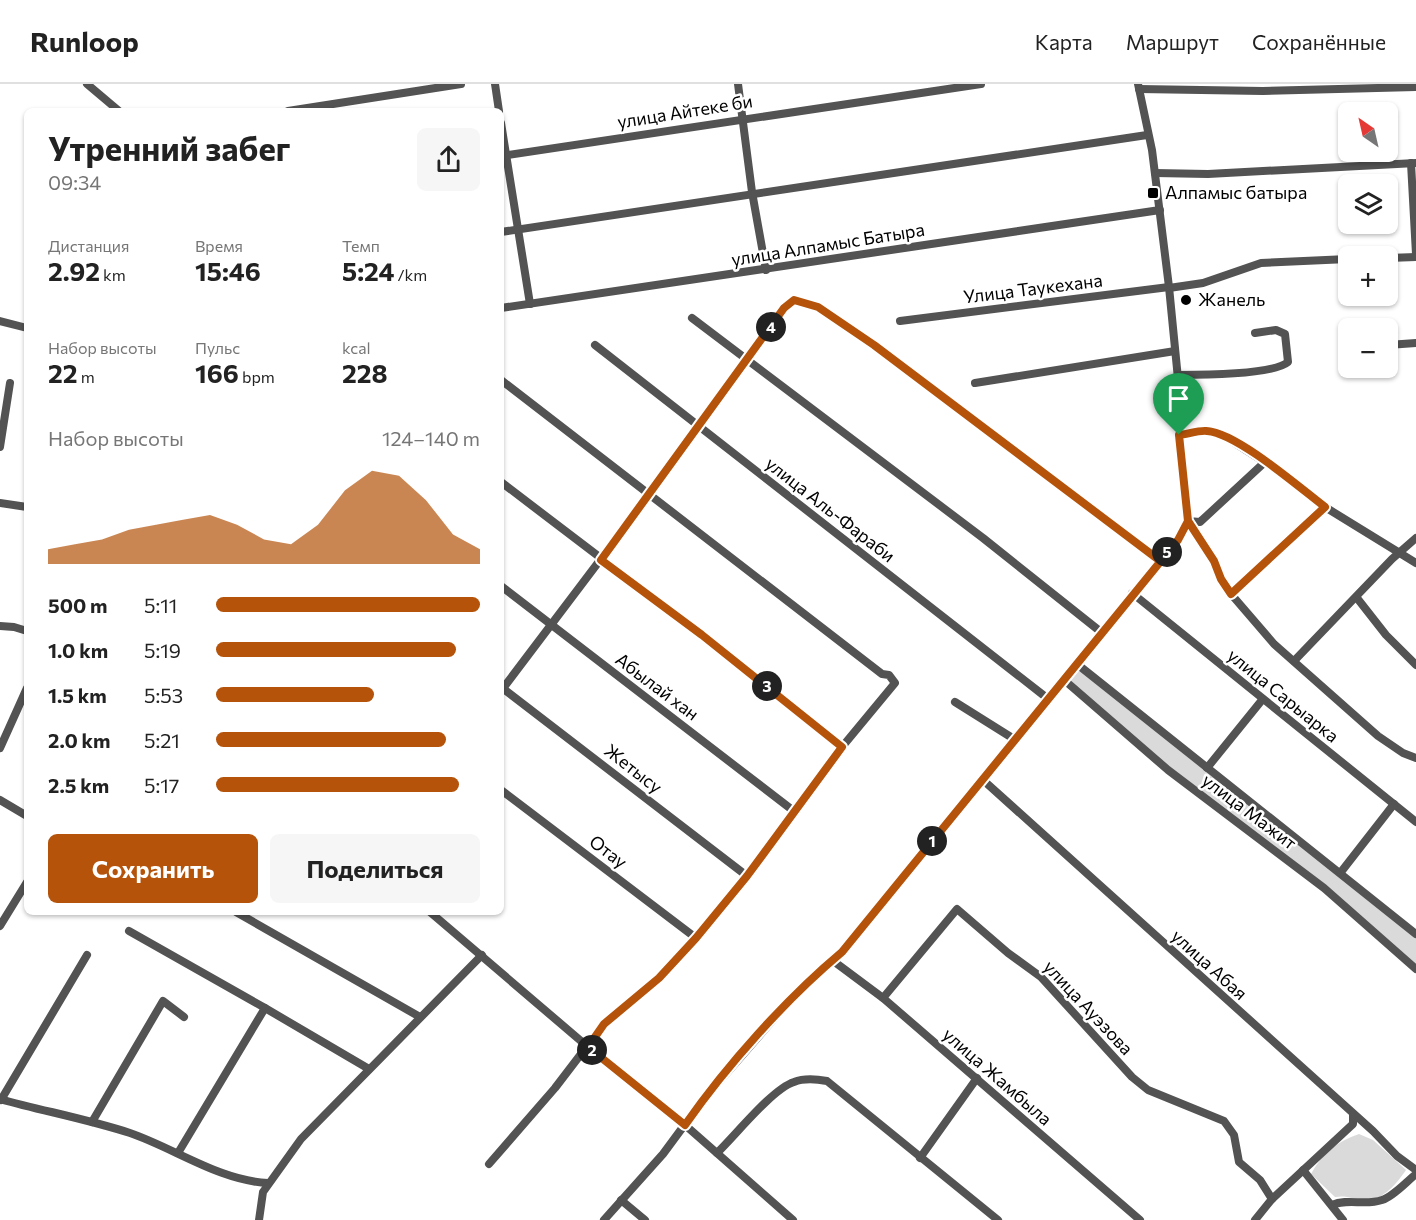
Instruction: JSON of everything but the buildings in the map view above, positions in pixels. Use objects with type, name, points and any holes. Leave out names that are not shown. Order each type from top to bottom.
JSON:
[{"type":"street","points":[[87,84],[115,108]]},
{"type":"street","points":[[307,108],[461,84]]},
{"type":"street","points":[[495,84],[499,108]]},
{"type":"street","points":[[738,84],[752,192],[766,270]]},
{"type":"street","name":"улица Айтеке би","points":[[504,155],[981,84]]},
{"type":"street","points":[[1416,87],[1263,91],[1138,86],[1155,173],[1169,287],[1178,375],[1179,435],[1188,521],[1214,561],[1221,579],[1246,615],[1378,736],[1403,753],[1416,758]]},
{"type":"street","points":[[504,232],[752,192],[1147,135]]},
{"type":"street","points":[[504,160],[530,303]]},
{"type":"street","points":[[1155,173],[1208,174],[1413,163],[1416,255],[1398,257]]},
{"type":"street","name":"улица Алпамыс Батыра","points":[[504,307],[1160,210]]},
{"type":"street","name":"Улица Таукехана","points":[[900,321],[1203,283],[1261,263],[1338,259]]},
{"type":"street","points":[[504,686],[650,494],[784,308],[794,300],[818,307],[914,375],[1159,560]]},
{"type":"street","points":[[692,318],[1101,632]]},
{"type":"street","points":[[0,321],[24,327]]},
{"type":"street","points":[[1178,375],[1283,367],[1288,362],[1285,334],[1276,330],[1255,333]]},
{"type":"street","points":[[1398,344],[1416,343]]},
{"type":"street","name":"улица Аль-Фараби","points":[[595,345],[1047,698]]},
{"type":"street","points":[[975,383],[1175,351]]},
{"type":"street","points":[[489,1164],[588,1047],[604,1024],[659,978],[696,938],[747,876],[842,747],[890,693],[895,683],[889,675],[882,674],[504,382]]},
{"type":"street","points":[[0,447],[10,383]]},
{"type":"street","points":[[1179,435],[1207,431],[1222,435],[1265,462],[1325,507],[1416,563]]},
{"type":"street","points":[[1188,521],[1200,522],[1265,462]]},
{"type":"street","points":[[504,484],[711,642],[842,747]]},
{"type":"street","points":[[0,503],[24,507]]},
{"type":"street","points":[[1231,594],[1325,507]]},
{"type":"street","points":[[604,1220],[663,1154],[779,1013],[842,952],[1077,664],[1132,593],[1178,540],[1188,521]]},
{"type":"street","points":[[1294,661],[1398,553],[1416,538]]},
{"type":"street","name":"Абылай хан","points":[[504,588],[795,812]]},
{"type":"street","name":"улица Сарыарка","points":[[1132,593],[1416,822]]},
{"type":"street","points":[[1357,598],[1386,635],[1416,665]]},
{"type":"street","points":[[0,626],[24,630]]},
{"type":"street","points":[[1077,664],[1416,934]]},
{"type":"street","name":"улица Мажит","points":[[1063,679],[1168,770],[1324,888],[1416,969]]},
{"type":"street","name":"Жетысу","points":[[504,691],[747,876]]},
{"type":"street","points":[[0,748],[24,695]]},
{"type":"street","points":[[1208,768],[1262,700]]},
{"type":"street","points":[[956,702],[1014,739]]},
{"type":"street","name":"улица Абая","points":[[983,780],[1416,1172]]},
{"type":"street","name":"Отау","points":[[504,792],[696,938]]},
{"type":"street","points":[[0,801],[24,814]]},
{"type":"street","points":[[1341,873],[1394,804]]},
{"type":"street","points":[[0,926],[24,887]]},
{"type":"street","name":"улица Ауэзова","points":[[883,998],[957,909],[1008,953],[1041,977],[1132,1077],[1148,1090],[1224,1121],[1234,1135],[1239,1162],[1260,1180],[1272,1200]]},
{"type":"street","points":[[241,915],[420,1017]]},
{"type":"street","points":[[434,915],[588,1047],[685,1125],[793,1220]]},
{"type":"street","points":[[129,931],[369,1069]]},
{"type":"street","points":[[87,955],[1,1100],[131,1134],[254,1182],[268,1183]]},
{"type":"street","points":[[259,1220],[263,1192],[268,1183],[317,1120],[482,955]]},
{"type":"street","name":"улица Жамбыла","points":[[832,960],[883,998],[1140,1220]]},
{"type":"street","points":[[92,1122],[163,1001],[184,1017]]},
{"type":"street","points":[[178,1153],[265,1008]]},
{"type":"street","points":[[920,1158],[976,1078]]},
{"type":"street","points":[[717,1153],[777,1091],[794,1082],[814,1079],[827,1081],[998,1220]]},
{"type":"street","points":[[1254,1220],[1272,1200],[1353,1124],[1353,1115]]},
{"type":"street","points":[[1303,1170],[1343,1220]]},
{"type":"street","points":[[1332,1205],[1344,1200],[1360,1203],[1383,1200],[1416,1172]]},
{"type":"street","points":[[621,1200],[645,1220]]},
{"type":"shaded area","points":[[1075,662],[1416,935],[1416,972],[1324,889],[1099,711],[1065,674]]},
{"type":"shaded area","points":[[1359,1134],[1373,1140],[1406,1170],[1394,1186],[1377,1198],[1364,1200],[1335,1197],[1311,1174],[1331,1149]]},
{"type":"place","name":"Алпамыс батыра","points":[[1153,193]]},
{"type":"place","name":"Жанель","points":[[1186,300]]},
{"type":"route","points":[[1179,435],[1188,521],[1178,540],[1159,560],[842,952],[823,967],[779,1013],[700,1104],[685,1125],[588,1047],[604,1024],[659,978],[696,938],[747,876],[842,747],[702,635],[601,560],[784,308],[794,300],[818,307],[874,345],[1159,560],[1178,540],[1188,521],[1204,544],[1231,594],[1325,507],[1269,465],[1222,435],[1207,431],[1179,435]]}]
